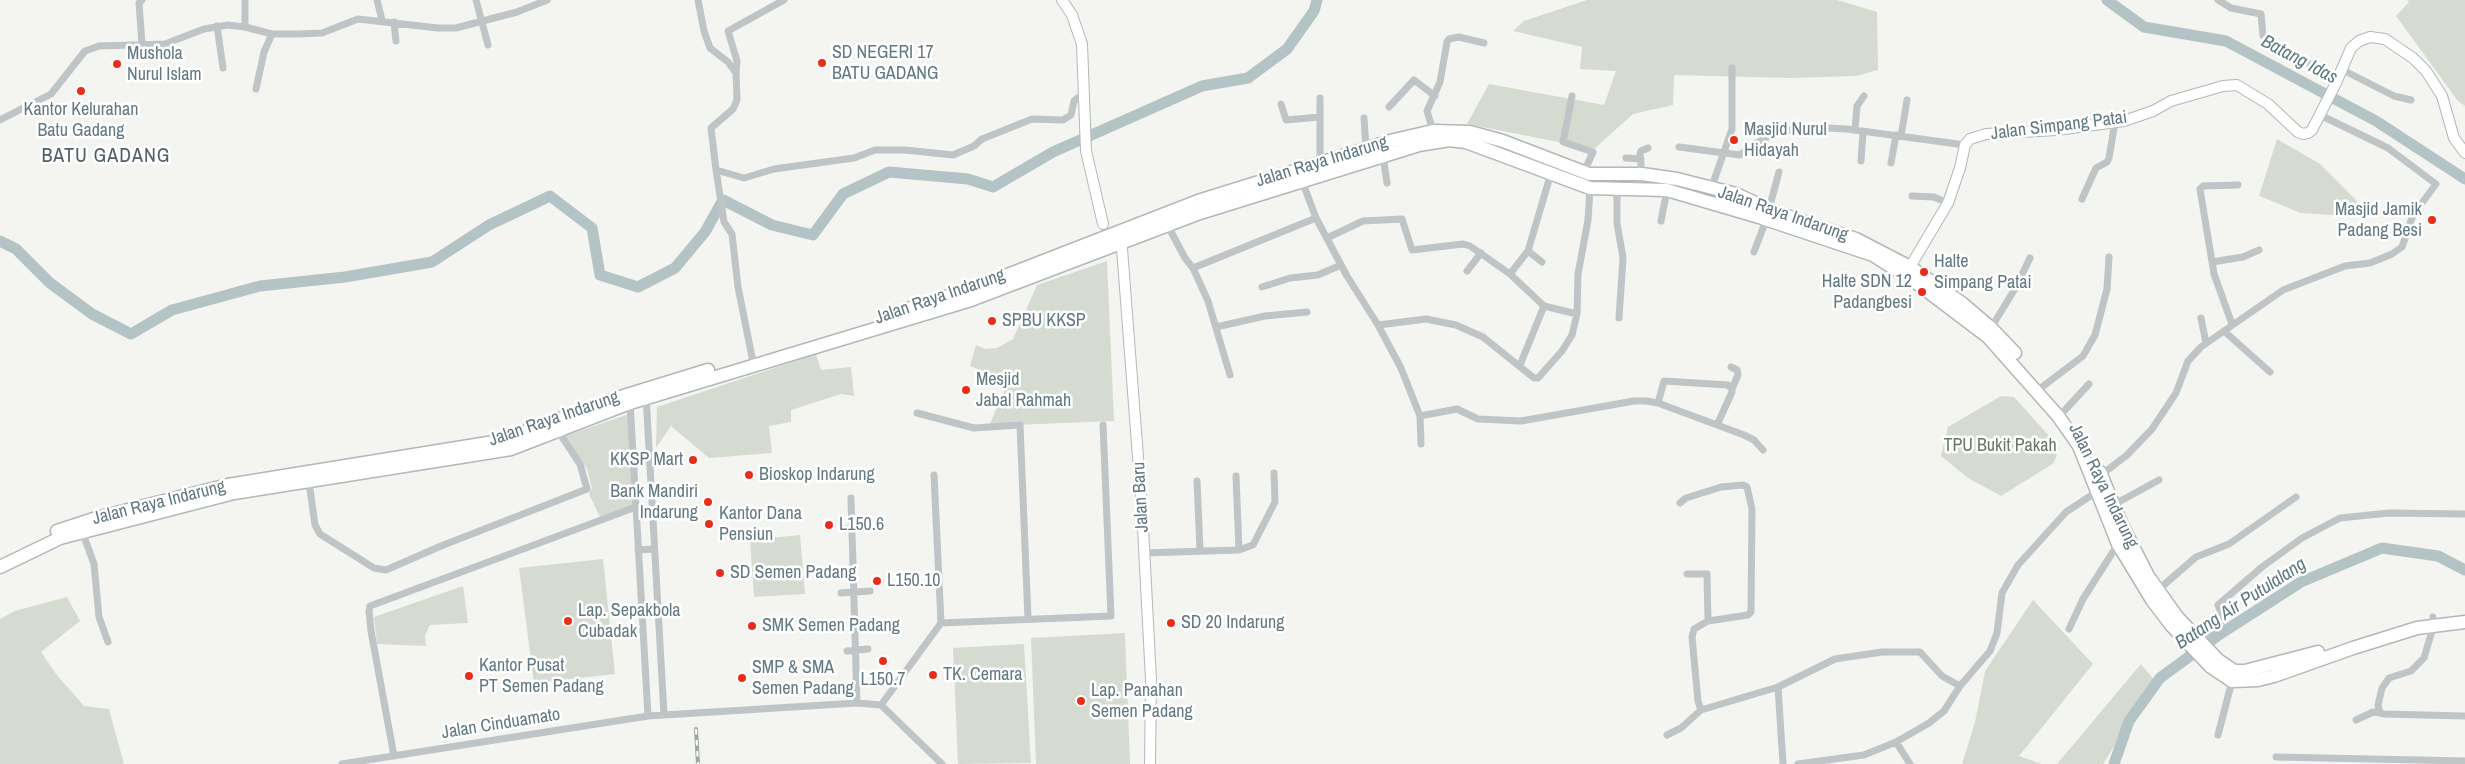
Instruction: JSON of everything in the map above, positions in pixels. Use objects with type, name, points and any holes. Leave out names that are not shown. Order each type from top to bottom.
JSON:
[{"type":"highway","name":"Jalan Raya Indarung","points":[[0,558],[40,538],[81,528],[234,493],[309,482],[500,441],[752,357],[958,294],[1112,241],[1168,226],[1300,176],[1320,163],[1366,148],[1433,131],[1470,132],[1486,136],[1584,172],[1616,176],[1642,174],[1677,179],[1736,194],[1768,214],[1872,255],[1991,328],[2064,411],[2082,435],[2101,475],[2144,578],[2171,625],[2197,642]]},
{"type":"highway","name":"Jalan Raya Indarung","points":[[0,567],[81,528],[237,483],[416,459],[504,451],[561,436],[638,396],[971,300],[1112,241],[1198,202],[1384,156],[1419,145],[1449,140],[1466,142],[1590,188],[1667,190],[1768,214],[1856,239],[1910,267],[1959,308],[2008,357],[2058,416],[2079,446],[2118,544],[2144,578],[2158,590],[2214,663],[2232,681],[2258,680],[2274,676],[2381,630],[2465,615]]},
{"type":"highway","name":"Jalan Raya Indarung","points":[[2434,621],[2465,622]]},
{"type":"highway","name":"Jalan Raya Indarung","points":[[2214,663],[2234,671],[2250,671],[2351,644]]},
{"type":"street","points":[[142,0],[139,3],[142,44]]},
{"type":"street","points":[[245,0],[245,27]]},
{"type":"street","points":[[377,0],[382,20]]},
{"type":"street","points":[[476,0],[488,45]]},
{"type":"street","points":[[0,120],[51,94],[88,49],[99,46],[171,42],[194,32],[217,26],[245,27],[272,34],[322,33],[350,21],[382,20],[447,28],[482,23],[547,0]]},
{"type":"street","points":[[698,0],[704,31],[710,48],[728,62],[736,72]]},
{"type":"street","points":[[752,357],[738,287],[732,234],[726,226],[723,216],[711,128],[736,104],[738,94],[737,61],[728,31],[784,0]]},
{"type":"street","points":[[1062,0],[1072,15],[1082,44],[1086,151],[1103,224],[1112,241]]},
{"type":"street","points":[[2218,0],[2231,8],[2261,14],[2263,36],[2336,83]]},
{"type":"street","points":[[394,22],[396,41]]},
{"type":"street","points":[[217,26],[223,68]]},
{"type":"street","points":[[256,89],[264,52],[272,34]]},
{"type":"street","points":[[2101,475],[2127,455],[2152,429],[2176,393],[2188,360],[2206,343],[2283,290],[2337,269],[2370,263],[2392,254],[2402,246],[2413,215],[2436,184],[2388,148],[2321,114],[2351,48],[2359,41],[2370,37],[2386,39],[2413,58],[2432,79],[2446,106],[2454,138],[2465,153]]},
{"type":"street","points":[[1433,131],[1427,111],[1440,82],[1449,39],[1459,38],[1484,43]]},
{"type":"street","points":[[1712,189],[1733,117],[1732,68]]},
{"type":"street","points":[[2340,69],[2394,96],[2411,100]]},
{"type":"street","points":[[1389,107],[1414,80],[1435,96]]},
{"type":"street","name":"Jalan Simpang Patai","points":[[1964,145],[1976,136],[1986,134],[2057,130],[2115,122],[2140,116],[2171,101],[2223,86],[2236,85],[2268,104],[2303,134],[2312,130],[2321,114]]},
{"type":"street","points":[[716,170],[744,178],[774,169],[854,158],[875,150],[905,150],[953,155],[974,146],[982,139],[1032,119],[1063,120],[1071,115],[1074,101],[1084,96]]},
{"type":"street","points":[[1572,96],[1563,142],[1593,152],[1584,172]]},
{"type":"street","points":[[1855,130],[1857,106],[1864,96]]},
{"type":"street","points":[[1320,98],[1320,163]]},
{"type":"street","points":[[1891,163],[1907,100]]},
{"type":"street","points":[[1281,104],[1286,120],[1320,117]]},
{"type":"street","points":[[1364,118],[1366,148]]},
{"type":"street","points":[[2082,199],[2096,168],[2109,158],[2115,122]]},
{"type":"street","points":[[1679,147],[1740,155],[1763,138],[1796,127],[1855,130],[1964,145],[1960,168],[1948,203],[1910,267]]},
{"type":"street","points":[[1861,161],[1863,132]]},
{"type":"street","points":[[1642,174],[1642,151],[1648,148]]},
{"type":"street","points":[[1384,156],[1387,183]]},
{"type":"street","points":[[1626,158],[1641,159]]},
{"type":"street","points":[[1754,252],[1768,214],[1779,172]]},
{"type":"street","points":[[1510,274],[1528,251],[1552,173]]},
{"type":"street","points":[[1300,176],[1316,218],[1341,265],[1378,325],[1400,368],[1420,416],[1421,444]]},
{"type":"street","points":[[2232,324],[2214,274],[2200,189],[2203,186],[2238,185]]},
{"type":"street","points":[[1378,325],[1409,320],[1444,321],[1483,337],[1534,378],[1538,378],[1562,351],[1572,335],[1577,314],[1578,274],[1588,220],[1590,188]]},
{"type":"street","points":[[1617,189],[1617,223],[1623,258],[1619,318]]},
{"type":"street","points":[[1661,221],[1667,190]]},
{"type":"street","points":[[1912,196],[1934,197],[1948,203]]},
{"type":"street","points":[[1193,268],[1316,218]]},
{"type":"street","points":[[1327,238],[1363,221],[1402,219],[1412,250],[1463,244],[1481,253],[1510,274],[1544,306],[1577,314]]},
{"type":"street","points":[[1168,226],[1193,268],[1208,302],[1230,375]]},
{"type":"street","name":"Jalan Baru","points":[[1112,241],[1144,553],[1151,680],[1150,764]]},
{"type":"street","points":[[2212,262],[2250,255],[2259,250]]},
{"type":"street","points":[[1528,251],[1542,262]]},
{"type":"street","points":[[1467,271],[1481,253]]},
{"type":"street","points":[[2042,387],[2083,356],[2095,336],[2107,290],[2109,257]]},
{"type":"street","points":[[1991,328],[2016,287],[2030,258]]},
{"type":"street","points":[[1262,287],[1290,278],[1318,275],[1341,265]]},
{"type":"street","points":[[1520,365],[1544,306]]},
{"type":"street","points":[[1216,327],[1265,316],[1307,312]]},
{"type":"street","points":[[2201,318],[2206,343]]},
{"type":"street","points":[[2224,331],[2270,372]]},
{"type":"street","points":[[1717,425],[1738,374],[1737,370],[1731,367]]},
{"type":"street","points":[[1658,403],[1664,381],[1728,385],[1732,389]]},
{"type":"street","points":[[2064,411],[2089,384]]},
{"type":"street","points":[[638,396],[636,507],[648,716]]},
{"type":"street","points":[[638,396],[654,548],[664,715]]},
{"type":"street","points":[[1420,416],[1457,410],[1478,419],[1521,421],[1634,401],[1658,403],[1754,440],[1763,450]]},
{"type":"street","points":[[917,412],[974,428],[1020,426],[1028,618]]},
{"type":"street","points":[[941,623],[1028,618],[1108,617],[1112,614],[1104,425]]},
{"type":"street","points":[[309,482],[314,521],[320,534],[374,568],[386,570],[441,546],[586,490],[588,484],[580,464],[561,436]]},
{"type":"street","points":[[1144,553],[1239,550],[1254,545],[1275,502],[1274,473]]},
{"type":"street","points":[[934,475],[941,623],[881,705],[942,764]]},
{"type":"street","points":[[1236,476],[1239,550]]},
{"type":"street","points":[[2113,504],[2159,480]]},
{"type":"street","points":[[1197,481],[1200,550]]},
{"type":"street","points":[[1680,504],[1686,498],[1721,487],[1743,485],[1746,486],[1752,509],[1751,612],[1748,615],[1708,622],[1694,630],[1692,637],[1698,701],[1701,710]]},
{"type":"street","points":[[1798,764],[1864,755],[1896,742],[1944,711],[1960,686],[1990,651],[1997,633],[2002,593],[2018,565],[2066,512],[2098,491]]},
{"type":"street","points":[[2158,590],[2196,557],[2235,541],[2296,497]]},
{"type":"street","points":[[851,498],[857,703]]},
{"type":"street","points":[[394,756],[371,631],[370,606],[636,507]]},
{"type":"street","points":[[2197,642],[2224,619],[2218,605],[2262,567],[2302,538],[2340,518],[2389,513],[2465,514]]},
{"type":"street","points":[[81,528],[94,564],[100,616],[108,642]]},
{"type":"street","points":[[844,529],[863,528]]},
{"type":"street","points":[[2069,629],[2083,599],[2118,544]]},
{"type":"street","points":[[638,550],[654,548]]},
{"type":"street","points":[[1688,574],[1707,574],[1708,622]]},
{"type":"street","points":[[842,593],[870,591]]},
{"type":"street","points":[[2380,713],[2378,705],[2382,688],[2389,678],[2411,671],[2424,658],[2434,621]]},
{"type":"street","points":[[847,651],[868,649]]},
{"type":"street","points":[[1667,735],[1681,728],[1701,710],[1778,687],[1835,659],[1910,651],[1924,655],[1942,676],[1960,686]]},
{"type":"street","points":[[2218,734],[2232,681]]},
{"type":"street","points":[[1778,687],[1783,764]]},
{"type":"street","name":"Jalan Cinduamato","points":[[342,764],[648,716],[857,703],[881,705]]},
{"type":"street","points":[[2356,720],[2373,712],[2465,716]]},
{"type":"street","points":[[1896,742],[1910,764]]},
{"type":"street","points":[[1861,764],[1864,755]]},
{"type":"street","points":[[2276,757],[2338,762],[2465,761]]},
{"type":"green space","points":[[1587,0],[1837,0],[1877,12],[1878,70],[1856,76],[1790,78],[1674,75],[1673,105],[1633,114],[1594,149],[1467,124],[1489,84],[1604,105],[1616,71],[1580,69],[1582,47],[1513,31],[1524,21]]},
{"type":"green space","points":[[2407,0],[2465,0],[2465,106],[2458,101],[2396,16],[2409,2]]},
{"type":"green space","points":[[2277,139],[2320,164],[2357,201],[2347,216],[2301,213],[2259,196]]},
{"type":"green space","points":[[1107,261],[1114,421],[989,426],[1008,382],[970,366],[976,345],[985,349],[997,348],[1013,339],[1037,285]]},
{"type":"green space","points":[[816,354],[821,370],[851,367],[854,396],[841,394],[791,410],[791,422],[769,426],[772,453],[709,458],[671,426],[656,448],[657,407]]},
{"type":"green space","name":"TPU Bukit Pakah","points":[[2001,396],[2014,397],[2059,447],[2054,463],[2001,496],[1968,478],[1941,456],[1948,427]]},
{"type":"green space","points":[[632,413],[636,504],[600,517],[589,494],[592,488],[587,469],[565,436]]},
{"type":"green space","points":[[800,535],[805,594],[754,597],[750,540]]},
{"type":"green space","name":"Lap. Sepakbola Cubadak","points":[[603,559],[615,674],[534,683],[519,568]]},
{"type":"green space","points":[[463,586],[468,623],[430,625],[425,635],[426,646],[377,644],[374,617]]},
{"type":"green space","points":[[67,597],[80,621],[41,652],[56,674],[84,706],[109,709],[124,764],[0,764],[0,619],[15,611]]},
{"type":"green space","points":[[2033,600],[2093,664],[2019,756],[2042,764],[1962,764],[1975,722],[1985,671]]},
{"type":"green space","name":"Lap. Panahan Semen Padang","points":[[1125,633],[1130,764],[1036,764],[1031,638]]},
{"type":"green space","points":[[1024,644],[1031,763],[958,764],[953,648]]},
{"type":"green space","points":[[2141,664],[2155,681],[2103,764],[2057,764]]},
{"type":"waterway","points":[[0,241],[16,249],[50,283],[92,314],[131,334],[172,310],[260,286],[345,277],[432,262],[489,225],[550,196],[592,228],[600,275],[638,287],[675,268],[705,232],[723,200],[772,225],[813,235],[843,194],[889,172],[968,179],[993,187],[1053,152],[1202,86],[1248,78],[1287,49],[1314,11],[1317,0]]},
{"type":"waterway","name":"Batang Idas","points":[[2107,0],[2144,27],[2226,41],[2376,121],[2465,179]]},
{"type":"waterway","name":"Batang Air Putulalang","points":[[2114,764],[2129,721],[2160,678],[2220,634],[2301,582],[2382,548],[2438,556],[2465,570]]},
{"type":"railway","points":[[696,729],[698,764]]},
{"type":"place","name":"SD NEGERI 17 BATU GADANG","points":[[822,63]]},
{"type":"place","name":"Mushola Nurul Islam","points":[[117,64]]},
{"type":"place","name":"Kantor Kelurahan Batu Gadang","points":[[81,91]]},
{"type":"place","name":"Masjid Nurul Hidayah","points":[[1734,140]]},
{"type":"place","name":"Masjid Jamik Padang Besi","points":[[2432,220]]},
{"type":"place","name":"Halte Simpang Patai","points":[[1924,272]]},
{"type":"place","name":"Halte SDN 12 Padangbesi","points":[[1922,292]]},
{"type":"place","name":"SPBU KKSP","points":[[992,321]]},
{"type":"place","name":"Mesjid Jabal Rahmah","points":[[966,390]]},
{"type":"place","name":"KKSP Mart","points":[[693,460]]},
{"type":"place","name":"Bioskop Indarung","points":[[749,475]]},
{"type":"place","name":"Bank Mandiri Indarung","points":[[708,502]]},
{"type":"place","name":"Kantor Dana Pensiun","points":[[709,524]]},
{"type":"place","name":"L150.6","points":[[829,525]]},
{"type":"place","name":"SD Semen Padang","points":[[720,573]]},
{"type":"place","name":"L150.10","points":[[877,581]]},
{"type":"place","name":"Lap. Sepakbola Cubadak","points":[[568,621]]},
{"type":"place","name":"SD 20 Indarung","points":[[1171,623]]},
{"type":"place","name":"SMK Semen Padang","points":[[752,626]]},
{"type":"place","name":"L150.7","points":[[883,661]]},
{"type":"place","name":"TK. Cemara","points":[[933,675]]},
{"type":"place","name":"Kantor Pusat PT Semen Padang","points":[[469,676]]},
{"type":"place","name":"SMP & SMA Semen Padang","points":[[742,678]]},
{"type":"place","name":"Lap. Panahan Semen Padang","points":[[1081,701]]},
{"type":"district","name":"BATU GADANG","points":[[106,157]]}]
